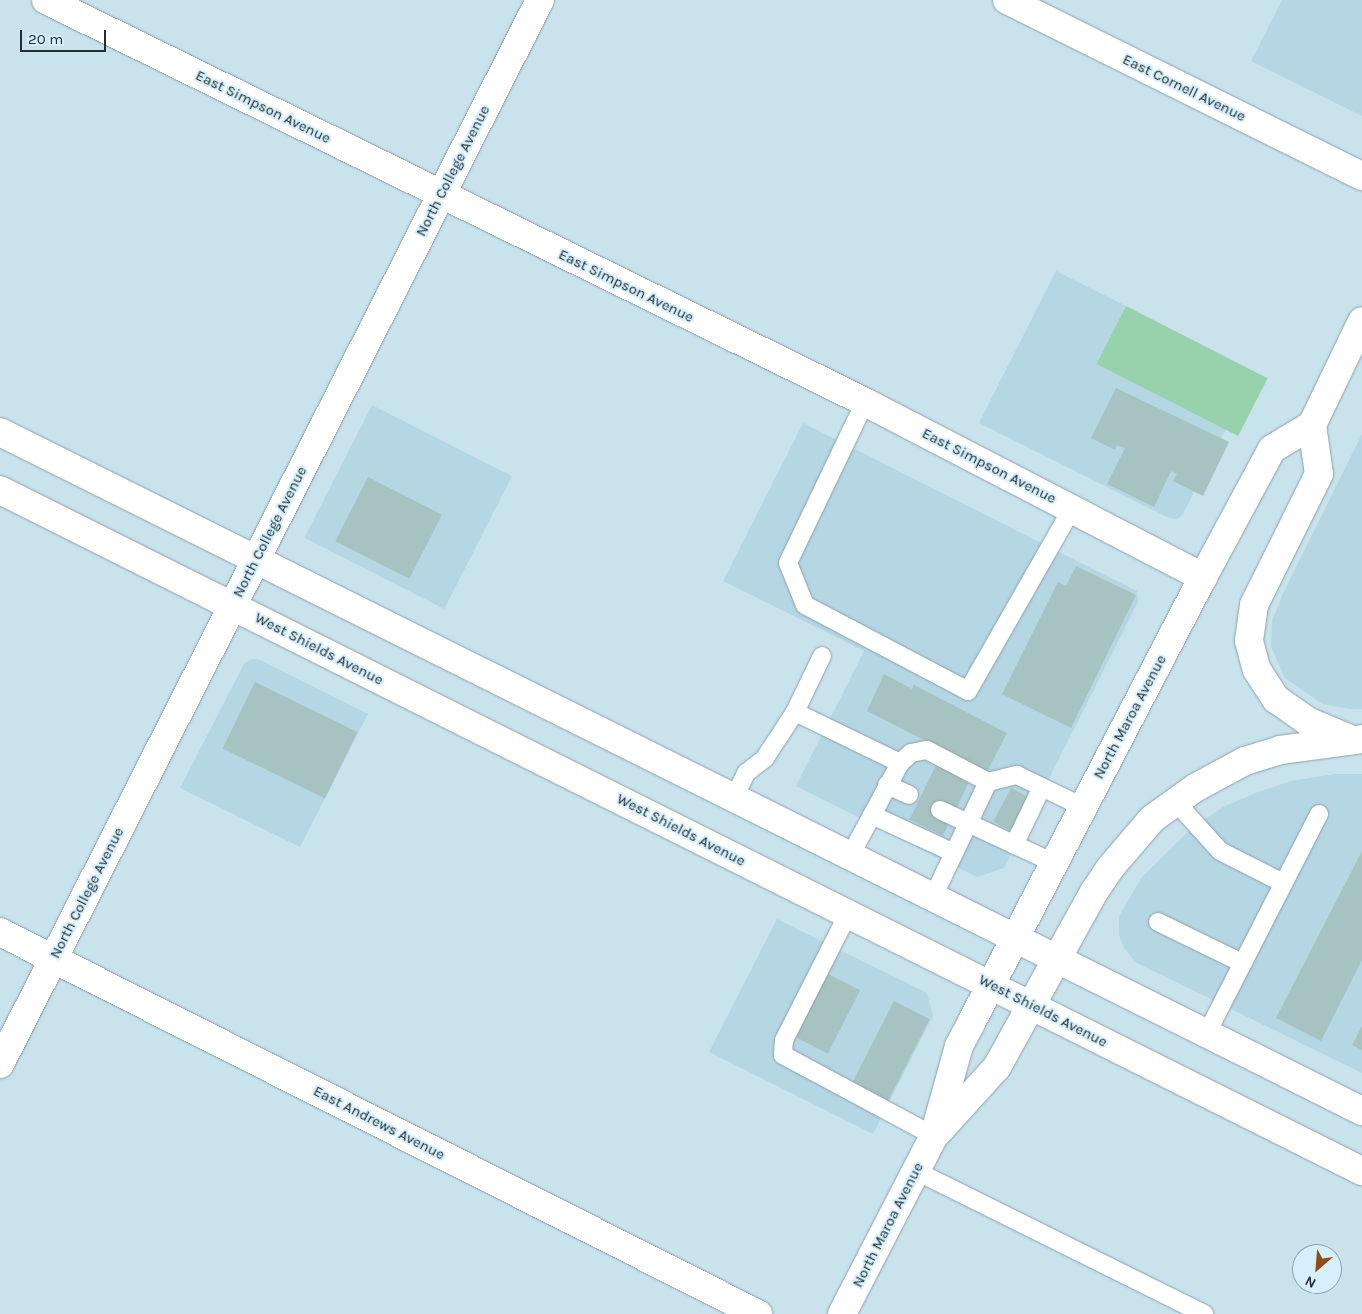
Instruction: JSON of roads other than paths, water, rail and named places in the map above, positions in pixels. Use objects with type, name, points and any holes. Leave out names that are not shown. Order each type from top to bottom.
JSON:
[{"type":"main road","name":"East Simpson Avenue","points":[[46,0],[865,402],[1203,577]]},
{"type":"main road","name":"North College Avenue","points":[[0,1064],[540,0]]},
{"type":"main road","name":"East Cornell Avenue","points":[[1007,0],[1362,176]]},
{"type":"main road","points":[[1356,739],[1307,721],[1276,699],[1257,670],[1248,641],[1254,605],[1318,474],[1312,425],[1362,321]]},
{"type":"main road","name":"North Maroa Avenue","points":[[842,1314],[934,1136],[959,1046],[1203,577],[1272,449],[1312,425]]},
{"type":"main road","points":[[0,432],[1362,1111]]},
{"type":"main road","name":"West Shields Avenue","points":[[0,490],[1362,1171]]},
{"type":"main road","name":"North Maroa Avenue","points":[[934,1136],[997,1067],[1111,867],[1152,819],[1175,801],[1245,761],[1280,750],[1356,739]]},
{"type":"main road","name":"East Andrews Avenue","points":[[0,932],[758,1314]]},
{"type":"lane","points":[[865,402],[788,563],[805,605],[968,691],[1072,509]]},
{"type":"lane","points":[[734,798],[746,773],[765,758],[795,712],[822,656]]},
{"type":"lane","points":[[795,712],[900,763]]},
{"type":"lane","points":[[850,856],[900,763],[911,753],[927,750],[988,782],[1017,775],[1083,807]]},
{"type":"lane","points":[[933,897],[988,782]]},
{"type":"lane","points":[[888,784],[909,795]]},
{"type":"lane","points":[[1014,845],[1042,787]]},
{"type":"lane","points":[[1175,801],[1220,851],[1283,882]]},
{"type":"lane","points":[[940,810],[1054,863]]},
{"type":"lane","points":[[1207,1033],[1319,814]]},
{"type":"lane","points":[[872,815],[954,853]]},
{"type":"lane","points":[[848,914],[784,1040],[783,1055],[934,1136]]},
{"type":"lane","points":[[1158,922],[1242,963]]},
{"type":"lane","points":[[916,1171],[1204,1314]]}]
